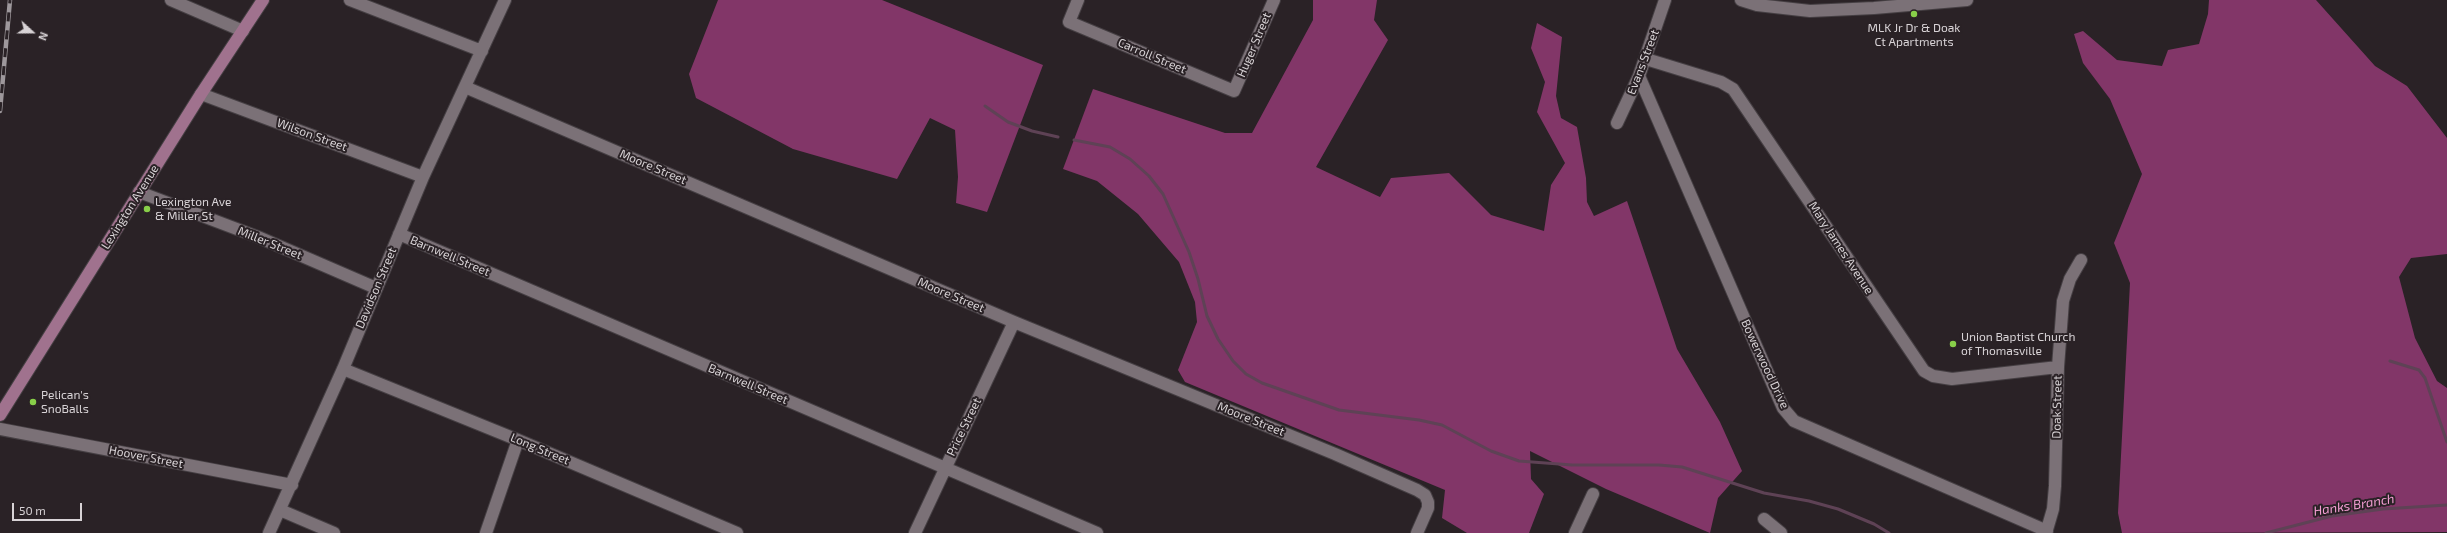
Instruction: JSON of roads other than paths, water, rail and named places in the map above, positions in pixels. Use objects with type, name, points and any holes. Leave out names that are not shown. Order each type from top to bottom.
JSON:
[{"type":"main road","name":"Lexington Avenue","points":[[0,415],[201,94],[263,0]]},
{"type":"street","points":[[171,0],[243,31]]},
{"type":"street","points":[[350,0],[482,51]]},
{"type":"street","name":"Davidson Street","points":[[269,533],[292,485],[343,369],[423,177],[505,0]]},
{"type":"street","name":"Carroll Street","points":[[1078,0],[1069,22],[1234,91]]},
{"type":"street","name":"Huger Street","points":[[1234,91],[1274,0]]},
{"type":"street","name":"Evans Street","points":[[1617,123],[1646,60],[1665,0]]},
{"type":"street","points":[[1741,0],[1757,5],[1810,11],[1874,8],[1968,0]]},
{"type":"street","name":"Mary James Avenue","points":[[1646,60],[1721,82],[1733,90],[1924,371],[1933,376],[1952,379],[2058,368]]},
{"type":"street","name":"Bowerwood Drive","points":[[1639,76],[1780,400],[1790,416],[1808,427],[2046,532]]},
{"type":"street","name":"Moore Street","points":[[465,87],[1014,322],[1328,451],[1417,490],[1425,495],[1428,508],[1417,533]]},
{"type":"street","name":"Wilson Street","points":[[201,94],[423,177]]},
{"type":"street","name":"Miller Street","points":[[139,192],[258,237],[376,288]]},
{"type":"street","name":"Barnwell Street","points":[[399,234],[945,466],[1097,533]]},
{"type":"street","name":"Doak Street","points":[[2046,532],[2053,509],[2055,486],[2058,368],[2063,301],[2070,279],[2081,260]]},
{"type":"street","name":"Price Street","points":[[915,533],[945,466],[1014,322]]},
{"type":"street","name":"Long Street","points":[[343,369],[518,440],[736,533]]},
{"type":"street","name":"Hoover Street","points":[[0,429],[292,485]]},
{"type":"street","points":[[486,533],[518,440]]},
{"type":"street","points":[[1575,533],[1593,494]]},
{"type":"street","points":[[280,510],[334,533]]},
{"type":"street","points":[[1764,519],[1781,533]]},
{"type":"waterway","points":[[985,106],[1008,122],[1032,131],[1058,137]]},
{"type":"waterway","points":[[1074,140],[1110,147],[1130,159],[1149,176],[1163,194],[1189,252],[1198,279],[1207,316],[1218,339],[1233,361],[1246,374],[1262,383],[1339,410],[1419,420],[1442,425],[1491,451],[1519,461],[1572,465],[1659,465],[1682,467],[1764,493],[1809,501],[1838,509],[1874,524],[1889,533]]},
{"type":"waterway","points":[[2390,361],[2419,370],[2425,378],[2447,442]]},
{"type":"waterway","name":"Hanks Branch","points":[[2266,533],[2332,516],[2383,509],[2447,505]]},
{"type":"railway","points":[[0,111],[10,0]]},
{"type":"place","name":"MLK Jr Dr & Doak Ct Apartments","points":[[1914,14]]},
{"type":"place","name":"Lexington Ave & Miller St","points":[[147,209]]},
{"type":"place","name":"Union Baptist Church of Thomasville","points":[[1953,344]]},
{"type":"place","name":"Pelican's SnoBalls","points":[[33,402]]}]
